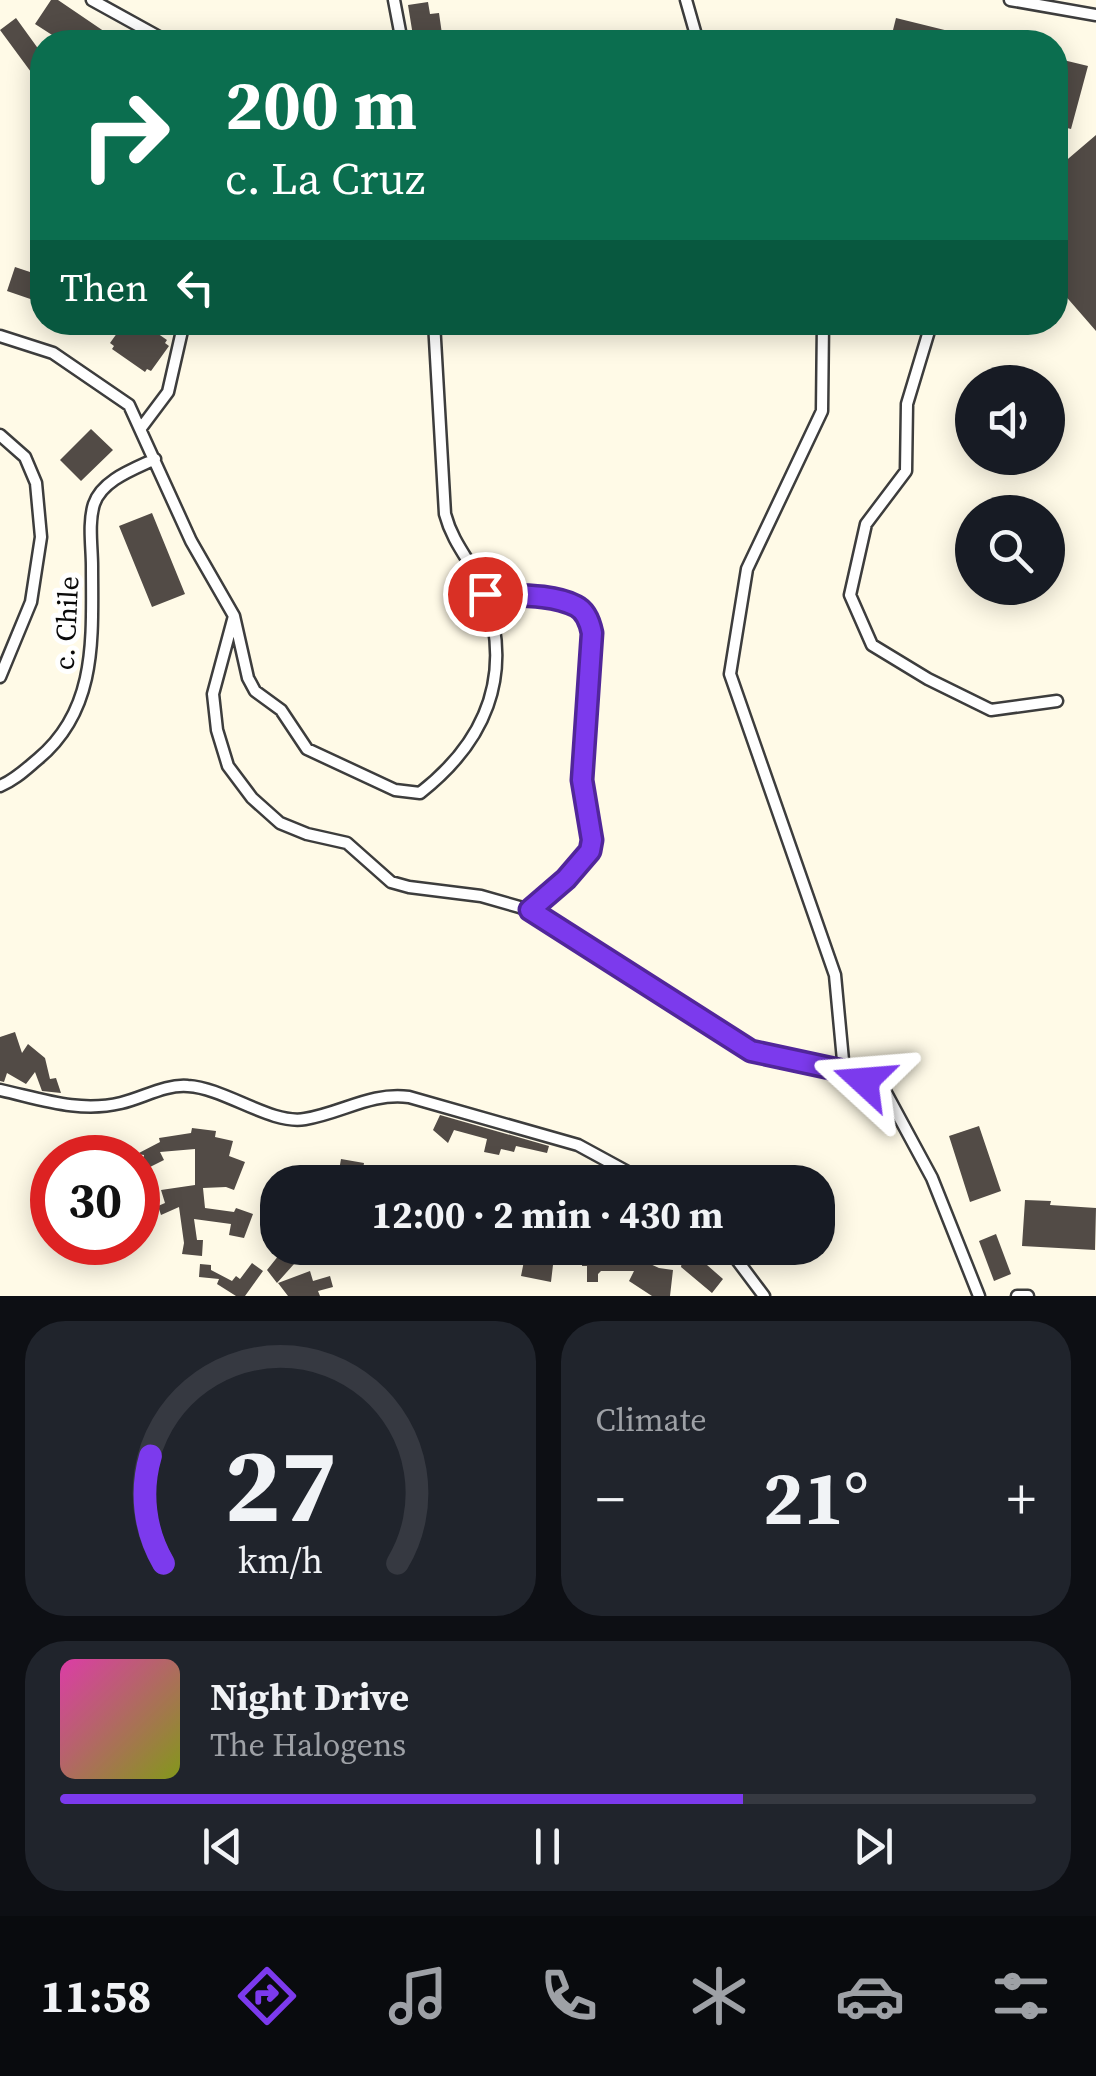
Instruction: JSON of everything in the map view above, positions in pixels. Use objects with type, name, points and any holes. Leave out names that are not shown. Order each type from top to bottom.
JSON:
[{"type":"street","points":[[92,0],[146,30]]},
{"type":"street","points":[[394,0],[400,30]]},
{"type":"street","points":[[686,0],[695,30]]},
{"type":"street","points":[[1010,0],[1096,15]]},
{"type":"street","points":[[141,428],[168,392],[181,335]]},
{"type":"street","points":[[0,336],[53,353],[128,406],[190,541],[234,616],[254,691],[280,710],[307,750],[395,790],[420,793],[465,747],[490,707],[496,676],[485,594],[452,538],[445,514],[435,335]]},
{"type":"street","points":[[823,335],[822,412],[747,569],[730,674],[835,975],[844,1071]]},
{"type":"street","points":[[928,335],[906,404],[906,471],[866,524],[850,596],[872,644],[928,679],[991,710],[1057,701]]},
{"type":"street","points":[[0,435],[25,457],[36,483],[41,537],[31,602],[0,677]]},
{"type":"street","name":"c. Chile","points":[[0,786],[54,746],[82,700],[92,653],[95,502],[115,479],[154,459]]},
{"type":"street","points":[[485,594],[578,606],[589,620],[592,633],[582,780],[592,840],[590,851],[566,879],[530,910]]},
{"type":"street","points":[[234,616],[213,694],[217,730],[228,766],[252,798],[280,823],[347,843],[392,882],[481,896],[530,910],[751,1051],[844,1071],[884,1091],[932,1178],[979,1296]]},
{"type":"street","points":[[0,1090],[72,1108],[119,1104],[186,1085],[235,1098],[270,1114],[302,1120],[387,1094],[578,1145],[615,1165]]},
{"type":"street","points":[[741,1265],[764,1296]]},
{"type":"street","points":[[1017,1296],[1028,1296]]},
{"type":"building","points":[[51,0],[58,0],[102,30],[44,30],[35,24]]},
{"type":"building","points":[[428,2],[430,14],[439,13],[441,30],[412,30],[408,5]]},
{"type":"building","points":[[16,18],[30,37],[30,71],[0,30]]},
{"type":"building","points":[[896,18],[945,30],[893,30]]},
{"type":"building","points":[[1068,61],[1088,66],[1071,129],[1068,128]]},
{"type":"building","points":[[1096,135],[1096,331],[1068,299],[1068,159]]},
{"type":"building","points":[[15,267],[30,272],[30,299],[7,291]]},
{"type":"building","points":[[116,335],[160,335],[169,346],[151,371],[145,372],[112,349],[110,343]]},
{"type":"building","points":[[91,429],[113,450],[81,481],[60,460]]},
{"type":"building","points":[[152,513],[185,594],[152,607],[119,526]]},
{"type":"building","points":[[15,1032],[22,1053],[28,1044],[45,1058],[50,1079],[56,1078],[61,1093],[42,1091],[35,1072],[26,1084],[7,1073],[4,1082],[0,1081],[0,1037]]},
{"type":"building","points":[[440,1115],[549,1146],[547,1153],[516,1146],[514,1152],[501,1149],[499,1155],[484,1152],[487,1139],[454,1130],[448,1143],[433,1130]]},
{"type":"building","points":[[979,1126],[1001,1191],[970,1202],[949,1136]]},
{"type":"building","points":[[192,1128],[216,1131],[215,1137],[233,1141],[229,1156],[245,1162],[234,1190],[203,1188],[205,1208],[234,1212],[236,1208],[253,1214],[244,1238],[229,1235],[231,1224],[194,1219],[197,1240],[203,1240],[202,1256],[182,1254],[179,1207],[161,1215],[160,1212],[160,1205],[165,1203],[161,1190],[195,1185],[195,1149],[160,1152],[160,1138],[191,1133]]},
{"type":"building","points":[[341,1159],[364,1163],[364,1165],[340,1165]]},
{"type":"building","points":[[1025,1200],[1096,1208],[1095,1250],[1022,1246]]},
{"type":"building","points":[[996,1234],[1011,1274],[994,1281],[979,1241]]},
{"type":"building","points":[[252,1263],[263,1271],[245,1296],[236,1296],[217,1284],[219,1279],[199,1277],[200,1264],[211,1265],[211,1270],[232,1281],[236,1276],[240,1279]]},
{"type":"building","points":[[271,1265],[293,1265],[277,1283],[267,1270]]},
{"type":"building","points":[[523,1265],[553,1265],[551,1282],[521,1276]]},
{"type":"building","points":[[652,1265],[673,1270],[670,1296],[652,1296],[629,1281],[634,1271],[601,1271],[598,1282],[587,1282],[587,1266],[582,1266]]},
{"type":"building","points":[[707,1265],[723,1279],[712,1293],[681,1267]]},
{"type":"building","points":[[310,1271],[313,1281],[330,1276],[333,1287],[318,1291],[320,1296],[288,1296],[278,1283]]},
{"type":"route","points":[[485,594],[578,606],[589,620],[592,633],[582,780],[592,840],[590,851],[566,879],[530,910],[751,1051],[844,1071],[864,1081]]}]
